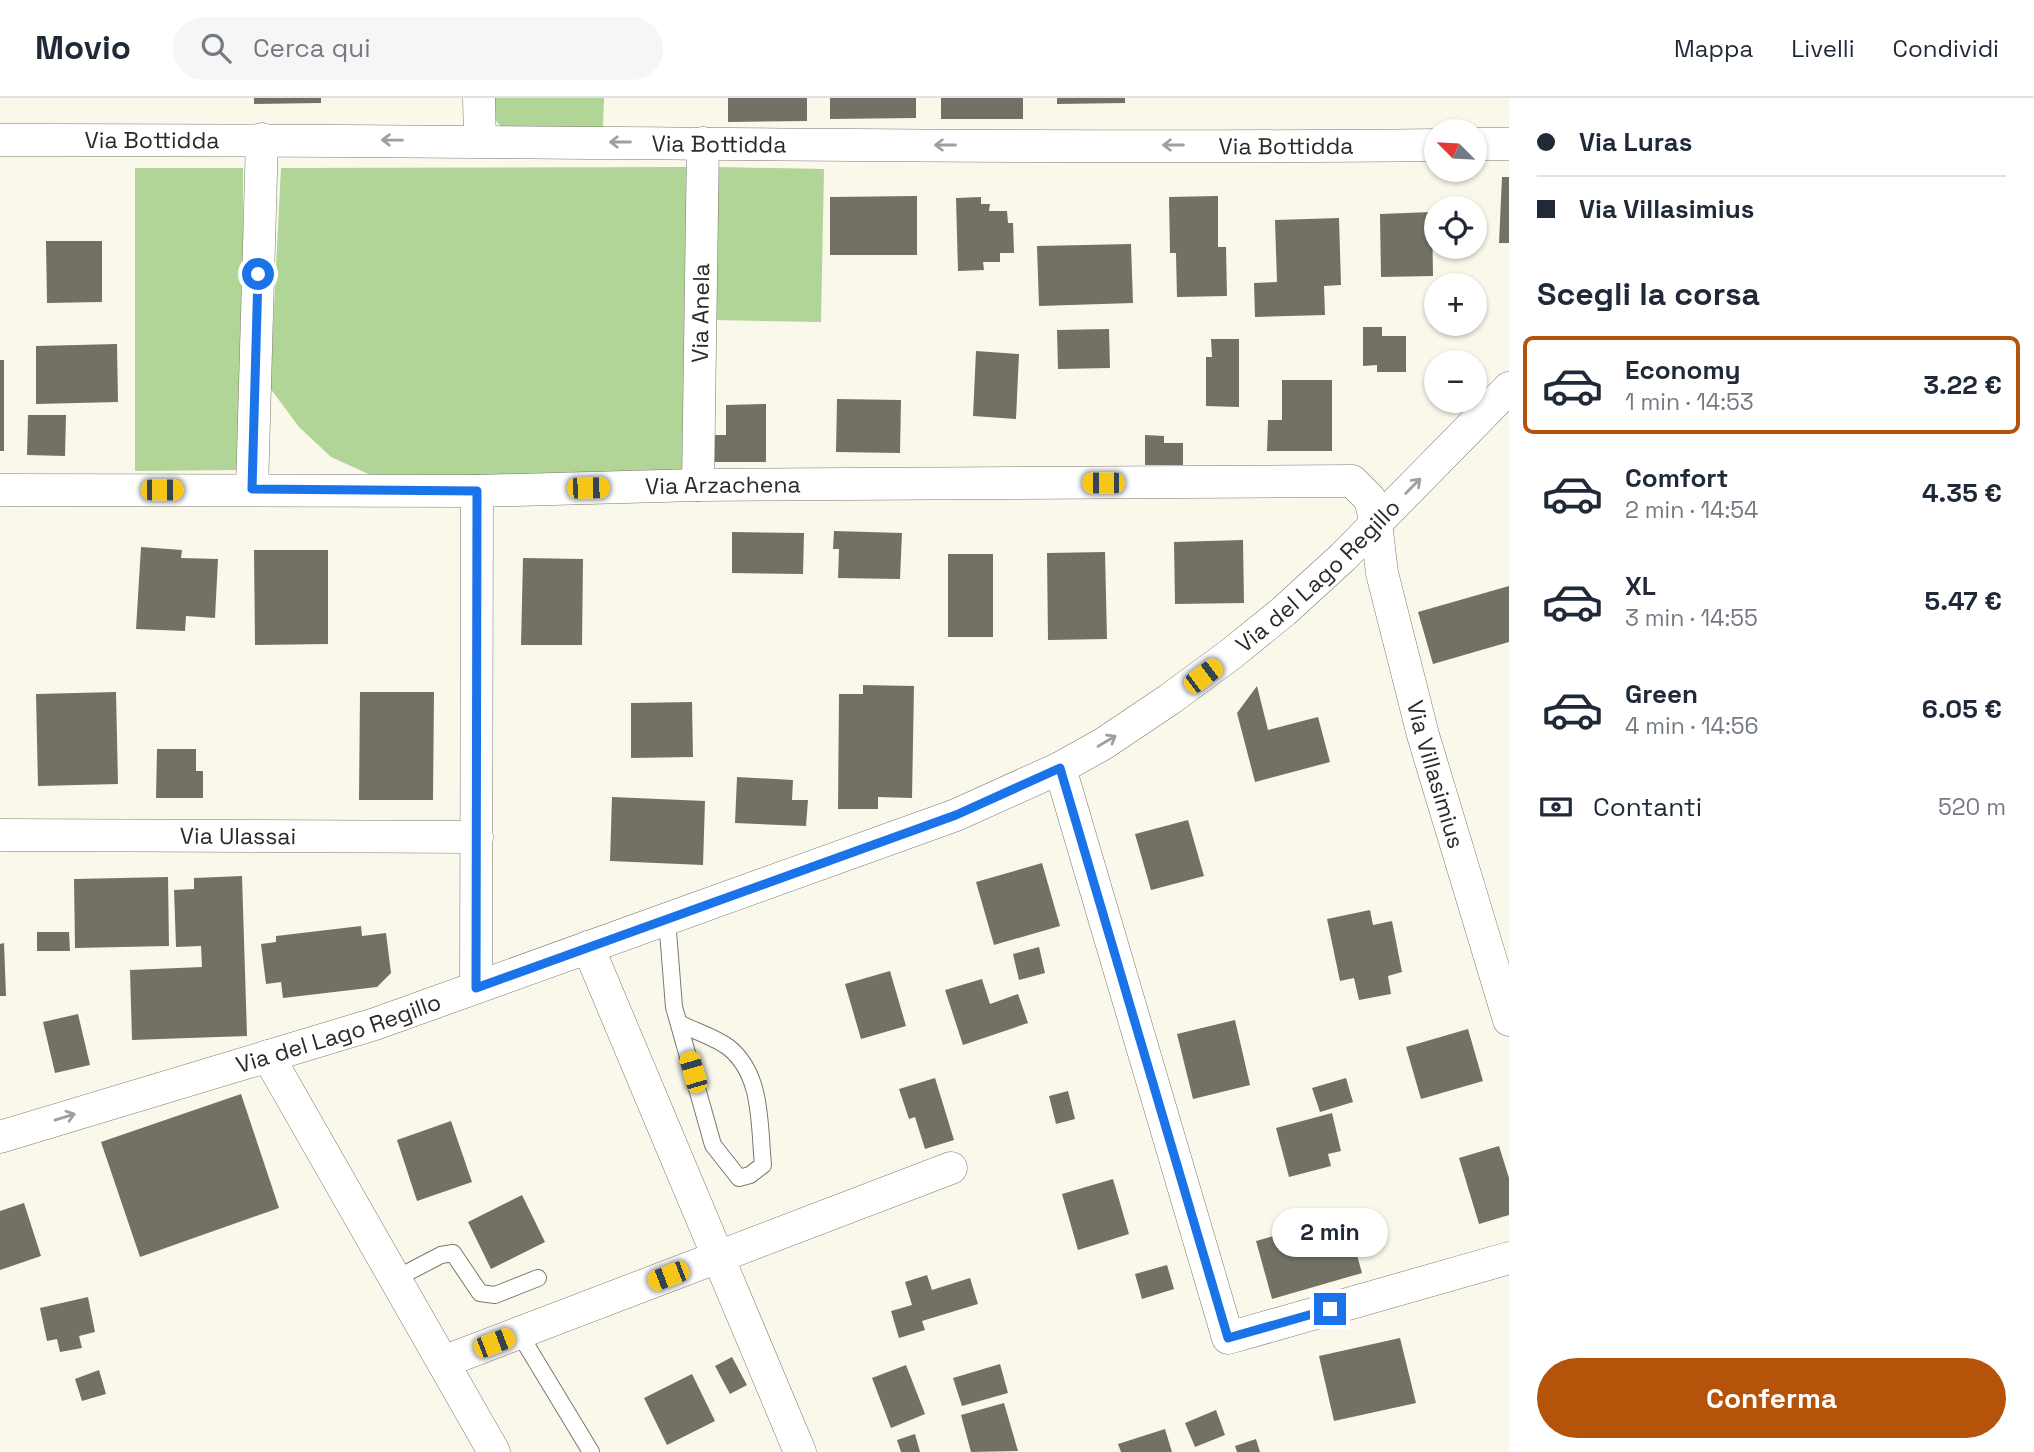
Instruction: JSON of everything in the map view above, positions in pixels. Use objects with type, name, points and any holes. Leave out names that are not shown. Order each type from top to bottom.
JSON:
[{"type":"street","points":[[479,98],[480,141]]},
{"type":"street","points":[[252,489],[262,139]]},
{"type":"street","name":"Via Bottidda","points":[[0,140],[1424,145]]},
{"type":"street","name":"Via Anela","points":[[698,485],[703,143]]},
{"type":"street","points":[[1488,144],[1509,144]]},
{"type":"street","name":"Via del Lago Regillo","points":[[0,1137],[376,1024],[956,815],[1060,768],[1125,730],[1237,650],[1327,572],[1509,388]]},
{"type":"street","name":"Via Arzachena","points":[[0,491],[477,491],[698,485],[1352,481],[1370,499],[1377,523]]},
{"type":"street","points":[[476,988],[477,491]]},
{"type":"street","name":"Via Villasimius","points":[[1377,523],[1382,573],[1423,735],[1509,1020]]},
{"type":"street","points":[[1060,768],[1228,1338],[1509,1258]]},
{"type":"street","name":"Via Ulassai","points":[[0,835],[477,836]]},
{"type":"street","points":[[588,947],[800,1452]]},
{"type":"street","points":[[268,1056],[494,1452]]},
{"type":"street","points":[[443,1362],[951,1168]]},
{"type":"lane","points":[[667,919],[674,1007],[713,1145],[739,1178],[750,1175],[763,1165],[755,1086],[740,1058],[727,1046],[679,1023]]},
{"type":"lane","points":[[395,1279],[441,1255],[453,1253],[480,1293],[495,1295],[538,1278]]},
{"type":"lane","points":[[519,1333],[591,1452]]},
{"type":"green space","points":[[490,98],[604,98],[603,127],[506,131],[494,117]]},
{"type":"green space","points":[[689,167],[685,476],[375,477],[331,457],[299,427],[270,388],[281,168]]},
{"type":"green space","points":[[716,167],[824,169],[821,322],[713,320]]},
{"type":"green space","points":[[135,168],[243,168],[243,470],[135,471]]},
{"type":"building","points":[[254,98],[321,98],[321,103],[254,104]]},
{"type":"building","points":[[728,98],[807,98],[807,121],[728,122]]},
{"type":"building","points":[[830,98],[916,98],[916,118],[830,119]]},
{"type":"building","points":[[941,98],[1023,98],[1023,119],[941,119]]},
{"type":"building","points":[[1057,98],[1125,98],[1125,103],[1057,104]]},
{"type":"building","points":[[1502,177],[1509,177],[1509,243],[1499,243]]},
{"type":"building","points":[[917,196],[917,255],[830,255],[830,197]]},
{"type":"building","points":[[1218,196],[1218,247],[1226,247],[1227,296],[1177,297],[1176,253],[1170,253],[1169,197]]},
{"type":"building","points":[[981,197],[981,204],[990,204],[989,211],[1007,211],[1008,223],[1013,223],[1014,253],[1000,253],[1000,262],[983,262],[984,270],[958,271],[956,198]]},
{"type":"building","points":[[1424,212],[1424,259],[1433,259],[1433,273],[1424,273],[1424,276],[1381,277],[1380,214]]},
{"type":"building","points":[[1339,218],[1341,285],[1324,286],[1325,315],[1255,317],[1254,283],[1277,282],[1275,220]]},
{"type":"building","points":[[46,241],[102,241],[102,302],[47,303]]},
{"type":"building","points":[[1131,244],[1133,303],[1039,306],[1037,246]]},
{"type":"building","points":[[1363,327],[1382,327],[1382,336],[1406,336],[1406,372],[1377,372],[1377,365],[1363,366]]},
{"type":"building","points":[[1109,329],[1110,368],[1058,369],[1057,330]]},
{"type":"building","points":[[1211,339],[1239,339],[1239,407],[1206,406],[1206,357],[1212,357]]},
{"type":"building","points":[[117,344],[118,402],[36,404],[36,346]]},
{"type":"building","points":[[976,351],[1019,354],[1016,419],[973,416]]},
{"type":"building","points":[[0,360],[4,360],[4,451],[0,451]]},
{"type":"building","points":[[1282,380],[1332,380],[1332,451],[1267,451],[1268,420],[1282,420]]},
{"type":"building","points":[[837,399],[901,400],[900,453],[836,452]]},
{"type":"building","points":[[766,404],[766,462],[713,462],[712,435],[726,435],[726,405]]},
{"type":"building","points":[[28,415],[66,415],[65,456],[27,455]]},
{"type":"building","points":[[1145,435],[1164,436],[1164,443],[1183,443],[1183,465],[1145,465]]},
{"type":"building","points":[[834,531],[902,533],[900,579],[838,578],[839,549],[833,549]]},
{"type":"building","points":[[732,532],[804,533],[803,574],[732,573]]},
{"type":"building","points":[[1243,540],[1244,603],[1175,604],[1174,542]]},
{"type":"building","points":[[141,547],[182,550],[181,558],[218,559],[215,618],[186,616],[185,631],[136,629]]},
{"type":"building","points":[[254,550],[328,550],[328,644],[255,645]]},
{"type":"building","points":[[1105,552],[1107,639],[1048,640],[1047,553]]},
{"type":"building","points":[[948,554],[993,554],[993,637],[948,637]]},
{"type":"building","points":[[523,558],[583,559],[582,645],[521,645]]},
{"type":"building","points":[[1509,586],[1509,642],[1433,664],[1418,612]]},
{"type":"building","points":[[863,685],[914,686],[912,798],[878,797],[878,809],[838,809],[839,694],[863,694]]},
{"type":"building","points":[[1257,686],[1268,730],[1318,717],[1330,762],[1255,782],[1237,713]]},
{"type":"building","points":[[116,692],[118,784],[38,786],[36,694]]},
{"type":"building","points":[[360,692],[434,692],[433,800],[359,800]]},
{"type":"building","points":[[692,702],[693,757],[631,758],[631,703]]},
{"type":"building","points":[[157,749],[196,749],[196,771],[203,771],[203,798],[156,798]]},
{"type":"building","points":[[737,777],[793,780],[792,800],[808,800],[806,826],[735,823]]},
{"type":"building","points":[[612,797],[705,801],[703,865],[610,861]]},
{"type":"building","points":[[1188,820],[1204,876],[1151,890],[1135,834]]},
{"type":"building","points":[[1042,863],[1060,926],[994,945],[976,882]]},
{"type":"building","points":[[242,876],[247,1036],[132,1040],[130,970],[202,967],[201,946],[176,947],[174,890],[194,889],[194,878]]},
{"type":"building","points":[[168,877],[169,946],[75,948],[74,879]]},
{"type":"building","points":[[1370,910],[1373,925],[1392,921],[1402,972],[1388,976],[1391,994],[1359,1000],[1354,978],[1340,981],[1327,919]]},
{"type":"building","points":[[361,926],[362,936],[386,933],[391,973],[377,987],[283,998],[281,982],[266,984],[261,944],[276,942],[276,936]]},
{"type":"building","points":[[37,932],[69,932],[70,951],[37,951]]},
{"type":"building","points":[[4,943],[6,996],[0,996],[0,944]]},
{"type":"building","points":[[1039,947],[1045,973],[1019,980],[1013,954]]},
{"type":"building","points":[[890,971],[906,1026],[861,1039],[845,984]]},
{"type":"building","points":[[982,979],[990,1004],[1018,994],[1028,1023],[963,1045],[945,990]]},
{"type":"building","points":[[78,1014],[90,1065],[55,1073],[43,1022]]},
{"type":"building","points":[[1235,1020],[1250,1085],[1193,1099],[1177,1034]]},
{"type":"building","points":[[1468,1029],[1483,1081],[1421,1099],[1406,1047]]},
{"type":"building","points":[[935,1078],[954,1140],[925,1149],[915,1117],[909,1119],[899,1089]]},
{"type":"building","points":[[1346,1078],[1353,1102],[1320,1112],[1312,1088]]},
{"type":"building","points":[[1068,1091],[1075,1119],[1056,1124],[1049,1096]]},
{"type":"building","points":[[241,1094],[279,1208],[140,1257],[101,1142]]},
{"type":"building","points":[[1332,1113],[1341,1151],[1328,1154],[1331,1166],[1289,1177],[1276,1128]]},
{"type":"building","points":[[451,1121],[472,1182],[417,1201],[397,1140]]},
{"type":"building","points":[[1499,1146],[1509,1178],[1509,1215],[1479,1224],[1459,1158]]},
{"type":"building","points":[[1113,1179],[1129,1234],[1078,1250],[1062,1194]]},
{"type":"building","points":[[522,1195],[545,1242],[491,1269],[468,1222]]},
{"type":"building","points":[[24,1203],[41,1256],[0,1270],[0,1211]]},
{"type":"building","points":[[1346,1216],[1362,1273],[1272,1299],[1256,1241]]},
{"type":"building","points":[[1167,1265],[1174,1289],[1142,1299],[1135,1274]]},
{"type":"building","points":[[927,1275],[932,1290],[970,1278],[978,1304],[922,1321],[925,1330],[899,1338],[891,1311],[912,1305],[905,1282]]},
{"type":"building","points":[[88,1297],[95,1332],[79,1336],[82,1348],[60,1352],[57,1339],[47,1341],[40,1308]]},
{"type":"building","points":[[1400,1338],[1416,1403],[1334,1421],[1319,1356]]},
{"type":"building","points":[[732,1357],[747,1385],[730,1394],[715,1366]]},
{"type":"building","points":[[1000,1364],[1008,1393],[962,1406],[953,1378]]},
{"type":"building","points":[[906,1365],[925,1414],[891,1428],[872,1378]]},
{"type":"building","points":[[99,1370],[106,1394],[82,1401],[75,1379]]},
{"type":"building","points":[[692,1374],[715,1421],[667,1445],[644,1398]]},
{"type":"building","points":[[1004,1403],[1018,1451],[971,1452],[961,1415]]},
{"type":"building","points":[[1216,1410],[1225,1435],[1195,1447],[1185,1423]]},
{"type":"building","points":[[1165,1429],[1172,1452],[1121,1452],[1118,1444]]},
{"type":"building","points":[[915,1434],[920,1452],[901,1452],[897,1440]]},
{"type":"building","points":[[1256,1439],[1260,1452],[1237,1452],[1235,1446]]},
{"type":"route","points":[[258,274],[252,489],[477,491],[476,988],[956,815],[1060,768],[1228,1338],[1330,1309]]}]
